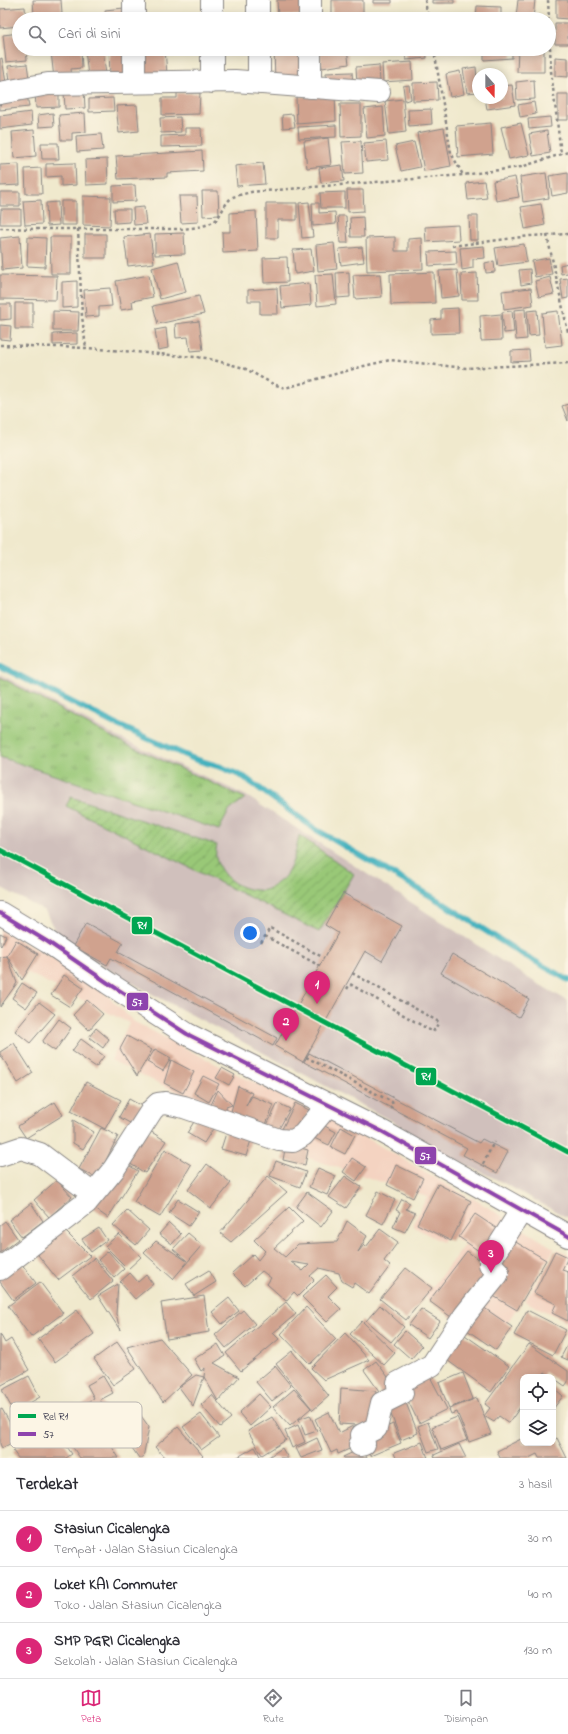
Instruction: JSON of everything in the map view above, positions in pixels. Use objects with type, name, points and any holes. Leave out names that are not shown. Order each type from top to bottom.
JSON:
[{"type":"street","points":[[134,0],[134,12]]},
{"type":"street","points":[[212,0],[212,12]]},
{"type":"street","points":[[258,0],[258,12]]},
{"type":"street","points":[[310,0],[310,12]]},
{"type":"street","points":[[134,56],[134,82]]},
{"type":"street","points":[[212,56],[212,82]]},
{"type":"street","points":[[259,56],[259,83]]},
{"type":"street","points":[[310,56],[310,87]]},
{"type":"street","points":[[0,93],[48,84],[235,81],[379,92]]},
{"type":"street","points":[[0,913],[48,942],[187,1034],[383,1132],[521,1211],[568,1236]]},
{"type":"street","points":[[0,1268],[86,1203],[114,1170],[152,1110],[158,1104],[166,1103],[184,1107],[279,1140],[293,1141],[303,1135],[329,1104]]},
{"type":"street","points":[[0,1156],[21,1148],[40,1154],[93,1194]]},
{"type":"street","points":[[360,1445],[364,1444],[362,1435],[376,1428],[382,1403],[402,1393],[398,1383],[432,1365],[465,1315],[497,1275],[498,1272],[490,1264],[490,1260],[521,1211]]},
{"type":"path","points":[[425,0],[427,12]]},
{"type":"path","points":[[548,0],[549,12]]},
{"type":"path","points":[[435,56],[452,153],[463,175]]},
{"type":"path","points":[[550,56],[561,154]]},
{"type":"path","points":[[0,228],[35,230],[193,228],[214,222],[219,217],[225,205],[232,198],[251,192],[463,175],[521,167],[568,152]]},
{"type":"path","points":[[78,229],[82,316],[86,348]]},
{"type":"path","points":[[452,246],[568,234]]},
{"type":"path","points":[[547,235],[568,332]]},
{"type":"path","points":[[0,345],[86,348],[206,358],[244,368],[273,384],[285,388],[390,360],[466,368],[568,363]]},
{"type":"path","points":[[261,943],[270,928],[324,958]]},
{"type":"path","points":[[265,936],[320,966]]},
{"type":"path","points":[[347,988],[350,984],[433,1032],[439,1022],[352,973]]},
{"type":"path","points":[[306,1057],[392,1102],[393,1105],[389,1112]]},
{"type":"path","points":[[488,1166],[483,1164],[494,1142]]},
{"type":"shaded area","points":[[0,674],[118,737],[245,795],[528,978],[568,1001],[568,1218],[496,1179],[423,1145],[401,1126],[145,990],[61,943],[45,911],[0,887]]},
{"type":"shaded area","points":[[0,929],[53,958],[105,993],[133,1021],[216,1064],[351,1129],[468,1197],[442,1242],[412,1226],[427,1197],[309,1158],[304,1140],[193,1100],[111,1060],[129,1023],[0,959]]},
{"type":"shaded area","points":[[471,1197],[555,1249],[494,1343],[425,1297],[465,1244],[448,1234]]},
{"type":"shaded area","points":[[558,1249],[568,1254],[568,1322],[524,1301]]},
{"type":"green space","points":[[0,677],[117,740],[245,798],[229,811],[219,830],[0,757]]},
{"type":"green space","points":[[71,797],[217,845],[217,862],[220,869],[232,881],[248,889],[265,890],[283,878],[293,861],[299,835],[354,874],[319,932],[66,806]]},
{"type":"building","points":[[33,0],[61,0],[62,12],[34,12]]},
{"type":"building","points":[[277,0],[305,0],[306,12],[278,12]]},
{"type":"building","points":[[332,0],[363,0],[363,12],[332,12]]},
{"type":"building","points":[[373,0],[392,0],[392,3],[373,3]]},
{"type":"building","points":[[432,0],[454,0],[454,3],[432,3]]},
{"type":"building","points":[[518,0],[535,0],[534,12],[517,12]]},
{"type":"building","points":[[556,0],[568,0],[568,19],[556,18]]},
{"type":"building","points":[[477,6],[501,7],[501,12],[477,12]]},
{"type":"building","points":[[25,7],[25,12],[12,12],[12,27],[0,28],[0,9]]},
{"type":"building","points":[[124,8],[124,12],[105,12],[105,10]]},
{"type":"building","points":[[556,23],[568,23],[568,44],[556,44]]},
{"type":"building","points":[[12,34],[12,56],[27,56],[27,60],[6,62],[3,35]]},
{"type":"building","points":[[52,56],[81,56],[82,68],[71,69],[72,77],[54,79]]},
{"type":"building","points":[[86,56],[104,56],[106,75],[88,77]]},
{"type":"building","points":[[109,56],[128,56],[129,77],[110,77]]},
{"type":"building","points":[[142,56],[166,56],[167,74],[144,77]]},
{"type":"building","points":[[274,56],[303,56],[304,80],[275,81]]},
{"type":"building","points":[[321,56],[348,56],[349,64],[322,68]]},
{"type":"building","points":[[406,56],[427,56],[427,58],[406,60]]},
{"type":"building","points":[[484,56],[512,56],[512,58],[484,60]]},
{"type":"building","points":[[518,56],[544,56],[544,72],[517,72]]},
{"type":"building","points":[[555,57],[568,58],[568,77],[555,76]]},
{"type":"building","points":[[2,58],[7,89],[0,90],[0,59]]},
{"type":"building","points":[[412,62],[413,80],[383,82],[382,64]]},
{"type":"building","points":[[27,64],[30,85],[11,88],[8,66]]},
{"type":"building","points":[[379,65],[380,82],[357,84],[356,67]]},
{"type":"building","points":[[476,67],[472,68],[472,93],[467,93],[463,69]]},
{"type":"building","points":[[460,71],[464,94],[450,97],[446,74]]},
{"type":"building","points":[[352,72],[353,85],[326,85],[326,73]]},
{"type":"building","points":[[534,80],[535,99],[517,100],[516,82]]},
{"type":"building","points":[[437,82],[438,100],[413,101],[413,83]]},
{"type":"building","points":[[409,85],[411,99],[405,101],[403,86]]},
{"type":"building","points":[[508,85],[512,85],[515,105],[487,109],[486,104],[508,104]]},
{"type":"building","points":[[84,90],[85,108],[65,109],[64,91]]},
{"type":"building","points":[[35,91],[59,94],[59,107],[36,108]]},
{"type":"building","points":[[177,93],[200,93],[199,114],[162,115],[162,98],[177,98]]},
{"type":"building","points":[[27,94],[29,107],[0,110],[0,98]]},
{"type":"building","points":[[335,94],[336,121],[297,124],[296,97]]},
{"type":"building","points":[[558,94],[568,94],[568,120],[558,120]]},
{"type":"building","points":[[113,98],[114,111],[89,112],[89,99]]},
{"type":"building","points":[[403,99],[406,132],[389,134],[385,101]]},
{"type":"building","points":[[534,102],[536,114],[520,117],[518,105]]},
{"type":"building","points":[[340,104],[361,104],[361,136],[341,137]]},
{"type":"building","points":[[137,105],[139,131],[119,133],[116,106]]},
{"type":"building","points":[[383,107],[385,136],[367,138],[364,109]]},
{"type":"building","points":[[431,109],[432,124],[409,126],[408,110]]},
{"type":"building","points":[[31,112],[32,125],[0,129],[0,116]]},
{"type":"building","points":[[53,113],[54,126],[39,127],[38,115]]},
{"type":"building","points":[[85,113],[86,132],[72,133],[72,140],[61,140],[59,115]]},
{"type":"building","points":[[293,114],[295,127],[283,128],[282,115]]},
{"type":"building","points":[[180,117],[181,132],[161,133],[160,118]]},
{"type":"building","points":[[550,117],[551,127],[529,129],[528,119]]},
{"type":"building","points":[[491,123],[493,154],[458,157],[456,126]]},
{"type":"building","points":[[521,123],[529,155],[509,159],[501,127]]},
{"type":"building","points":[[336,125],[336,137],[299,139],[298,127]]},
{"type":"building","points":[[185,128],[201,128],[202,146],[161,147],[161,136],[185,135]]},
{"type":"building","points":[[444,128],[451,166],[424,171],[417,133]]},
{"type":"building","points":[[34,130],[36,156],[14,158],[12,132]]},
{"type":"building","points":[[547,131],[550,153],[533,156],[529,134]]},
{"type":"building","points":[[101,134],[103,150],[77,152],[76,136]]},
{"type":"building","points":[[328,138],[331,165],[307,168],[304,141]]},
{"type":"building","points":[[361,141],[363,173],[345,174],[342,142]]},
{"type":"building","points":[[386,141],[388,160],[366,162],[364,143]]},
{"type":"building","points":[[414,142],[420,167],[401,171],[395,146]]},
{"type":"building","points":[[41,143],[58,143],[59,159],[42,159]]},
{"type":"building","points":[[202,151],[203,171],[167,173],[167,177],[118,179],[116,156]]},
{"type":"building","points":[[107,159],[108,184],[86,185],[85,160]]},
{"type":"building","points":[[75,163],[76,185],[61,186],[61,176],[46,177],[46,164]]},
{"type":"building","points":[[263,163],[265,184],[237,186],[235,166]]},
{"type":"building","points":[[19,164],[20,185],[0,186],[0,165]]},
{"type":"building","points":[[342,165],[344,181],[321,183],[319,168]]},
{"type":"building","points":[[41,168],[42,194],[26,194],[25,169]]},
{"type":"building","points":[[546,173],[549,198],[523,202],[520,177]]},
{"type":"building","points":[[568,173],[568,193],[552,196],[549,176]]},
{"type":"building","points":[[515,177],[519,197],[496,201],[493,181]]},
{"type":"building","points":[[484,181],[487,198],[468,200],[466,183]]},
{"type":"building","points":[[135,185],[136,201],[113,202],[113,186]]},
{"type":"building","points":[[347,190],[363,190],[364,211],[348,212]]},
{"type":"building","points":[[202,191],[218,191],[219,215],[203,216]]},
{"type":"building","points":[[0,192],[20,192],[20,206],[0,206]]},
{"type":"building","points":[[345,192],[345,208],[321,208],[320,193]]},
{"type":"building","points":[[83,196],[111,197],[110,226],[83,225]]},
{"type":"building","points":[[179,196],[197,196],[198,222],[181,223]]},
{"type":"building","points":[[41,200],[42,224],[25,225],[23,201]]},
{"type":"building","points":[[61,201],[76,201],[76,225],[61,225]]},
{"type":"building","points":[[58,202],[59,225],[47,226],[46,203]]},
{"type":"building","points":[[309,202],[313,237],[302,238],[299,203]]},
{"type":"building","points":[[266,203],[297,203],[297,220],[278,220],[278,238],[266,238]]},
{"type":"building","points":[[312,203],[319,203],[319,213],[335,212],[336,224],[313,226]]},
{"type":"building","points":[[541,204],[545,225],[525,229],[521,207]]},
{"type":"building","points":[[144,207],[146,224],[134,225],[133,208]]},
{"type":"building","points":[[1,209],[21,209],[21,224],[0,224]]},
{"type":"building","points":[[114,209],[130,209],[130,222],[115,223]]},
{"type":"building","points":[[256,211],[258,251],[223,253],[222,232],[230,232],[230,213]]},
{"type":"building","points":[[338,216],[346,216],[348,243],[340,243]]},
{"type":"building","points":[[469,216],[478,216],[478,240],[470,240]]},
{"type":"building","points":[[363,217],[364,237],[351,237],[350,218]]},
{"type":"building","points":[[458,225],[459,240],[426,242],[425,227]]},
{"type":"building","points":[[184,233],[185,254],[155,255],[155,234]]},
{"type":"building","points":[[85,234],[106,234],[106,258],[85,258]]},
{"type":"building","points":[[150,234],[154,263],[128,266],[124,237]]},
{"type":"building","points":[[20,236],[22,268],[2,270],[0,238]]},
{"type":"building","points":[[28,237],[46,238],[45,267],[27,266]]},
{"type":"building","points":[[50,237],[71,237],[71,274],[51,274]]},
{"type":"building","points":[[395,237],[395,251],[408,251],[408,239],[422,238],[423,269],[367,271],[366,238]]},
{"type":"building","points":[[334,243],[337,269],[318,271],[316,245]]},
{"type":"building","points":[[524,244],[527,262],[498,266],[495,248]]},
{"type":"building","points":[[484,246],[485,258],[473,259],[473,268],[462,270],[460,248]]},
{"type":"building","points":[[362,247],[364,262],[341,265],[339,249]]},
{"type":"building","points":[[311,249],[314,271],[295,274],[293,250]]},
{"type":"building","points":[[456,251],[457,264],[429,266],[428,252]]},
{"type":"building","points":[[287,257],[288,282],[264,283],[263,258]]},
{"type":"building","points":[[549,258],[552,274],[535,277],[532,261]]},
{"type":"building","points":[[178,261],[186,292],[160,299],[152,268]]},
{"type":"building","points":[[494,261],[495,272],[486,273],[485,263]]},
{"type":"building","points":[[568,263],[568,273],[561,274],[560,265]]},
{"type":"building","points":[[530,269],[531,283],[521,285],[519,270]]},
{"type":"building","points":[[457,270],[459,296],[441,298],[439,271]]},
{"type":"building","points":[[349,272],[350,297],[337,298],[336,273]]},
{"type":"building","points":[[434,272],[435,303],[391,305],[390,274]]},
{"type":"building","points":[[477,273],[478,300],[462,300],[461,274]]},
{"type":"building","points":[[333,274],[336,304],[317,306],[315,275]]},
{"type":"building","points":[[380,274],[382,297],[355,299],[353,275]]},
{"type":"building","points":[[0,275],[57,276],[56,300],[0,299]]},
{"type":"building","points":[[149,275],[153,297],[132,301],[133,308],[121,310],[116,281]]},
{"type":"building","points":[[550,277],[554,294],[539,297],[535,281]]},
{"type":"building","points":[[568,278],[568,298],[563,299],[560,279]]},
{"type":"building","points":[[77,281],[77,307],[62,308],[62,282]]},
{"type":"building","points":[[309,283],[311,305],[282,308],[280,286]]},
{"type":"building","points":[[110,288],[112,306],[99,307],[99,316],[86,317],[84,290]]},
{"type":"building","points":[[277,288],[278,314],[260,314],[260,301],[248,301],[248,290]]},
{"type":"building","points":[[531,288],[533,305],[504,309],[502,291]]},
{"type":"building","points":[[199,296],[204,314],[158,324],[153,306]]},
{"type":"building","points":[[15,303],[33,303],[33,329],[15,329]]},
{"type":"building","points":[[0,304],[11,304],[11,319],[0,320]]},
{"type":"building","points":[[458,308],[459,333],[431,334],[431,320],[441,319],[441,309]]},
{"type":"building","points":[[525,309],[527,339],[516,340],[514,310]]},
{"type":"building","points":[[537,310],[539,335],[529,336],[527,311]]},
{"type":"building","points":[[53,311],[79,312],[78,331],[53,331]]},
{"type":"building","points":[[512,311],[514,332],[504,333],[502,312]]},
{"type":"building","points":[[558,311],[562,345],[545,347],[542,313]]},
{"type":"building","points":[[501,314],[502,340],[481,341],[480,316]]},
{"type":"building","points":[[199,321],[203,350],[190,351],[188,337],[176,338],[175,324]]},
{"type":"building","points":[[0,325],[11,326],[10,340],[0,339]]},
{"type":"building","points":[[166,328],[168,348],[158,350],[155,330]]},
{"type":"building","points":[[77,333],[77,344],[53,345],[53,334]]},
{"type":"building","points":[[529,350],[530,361],[511,362],[511,351]]},
{"type":"building","points":[[568,404],[568,421],[562,406]]},
{"type":"building","points":[[343,893],[402,926],[382,961],[365,951],[303,1062],[275,1046],[338,933],[325,925]]},
{"type":"building","points":[[86,923],[123,943],[118,952],[277,1038],[273,1046],[111,958],[107,965],[73,946]]},
{"type":"building","points":[[0,933],[6,936],[1,946],[0,945]]},
{"type":"building","points":[[16,940],[38,954],[22,980],[7,956]]},
{"type":"building","points":[[452,954],[529,999],[519,1017],[441,973]]},
{"type":"building","points":[[7,956],[17,983],[0,1007],[0,957]]},
{"type":"building","points":[[64,975],[83,988],[70,1007],[51,995]]},
{"type":"building","points":[[22,983],[37,993],[26,1008],[12,998]]},
{"type":"building","points":[[87,1000],[103,1014],[89,1030],[73,1015]]},
{"type":"building","points":[[39,1002],[55,1014],[30,1043],[15,1031]]},
{"type":"building","points":[[59,1019],[71,1028],[55,1051],[42,1042]]},
{"type":"building","points":[[96,1028],[109,1039],[103,1048],[89,1037]]},
{"type":"building","points":[[127,1036],[152,1050],[137,1076],[120,1049]]},
{"type":"building","points":[[81,1039],[104,1056],[96,1067],[72,1051]]},
{"type":"building","points":[[14,1043],[33,1073],[18,1083],[0,1054],[0,1052]]},
{"type":"building","points":[[155,1049],[171,1058],[163,1071],[147,1062]]},
{"type":"building","points":[[309,1053],[479,1143],[482,1139],[508,1152],[497,1173],[463,1155],[467,1148],[304,1062]]},
{"type":"building","points":[[171,1060],[194,1072],[183,1093],[164,1083]]},
{"type":"building","points":[[222,1068],[235,1075],[229,1085],[216,1078]]},
{"type":"building","points":[[203,1076],[219,1084],[209,1102],[194,1093]]},
{"type":"building","points":[[86,1082],[121,1100],[105,1129],[71,1111]]},
{"type":"building","points":[[238,1086],[252,1093],[246,1106],[252,1096],[274,1105],[264,1129],[230,1115]]},
{"type":"building","points":[[218,1090],[232,1105],[226,1107],[227,1116],[209,1109]]},
{"type":"building","points":[[129,1099],[149,1110],[139,1128],[119,1117]]},
{"type":"building","points":[[55,1102],[63,1115],[26,1138],[18,1126]]},
{"type":"building","points":[[278,1103],[290,1109],[276,1134],[265,1129]]},
{"type":"building","points":[[295,1103],[309,1110],[294,1140],[280,1133]]},
{"type":"building","points":[[197,1117],[214,1127],[204,1143],[187,1133]]},
{"type":"building","points":[[73,1120],[94,1132],[83,1149],[73,1143]]},
{"type":"building","points":[[321,1124],[336,1132],[329,1145],[314,1138]]},
{"type":"building","points":[[228,1127],[253,1134],[246,1156],[221,1149]]},
{"type":"building","points":[[341,1127],[355,1135],[345,1154],[331,1147]]},
{"type":"building","points":[[101,1128],[118,1136],[97,1178],[79,1169]]},
{"type":"building","points":[[145,1128],[166,1141],[145,1173],[124,1160]]},
{"type":"building","points":[[286,1144],[308,1150],[305,1165],[283,1160]]},
{"type":"building","points":[[165,1149],[191,1165],[160,1217],[134,1202]]},
{"type":"building","points":[[352,1158],[366,1167],[356,1181],[343,1172]]},
{"type":"building","points":[[122,1161],[138,1171],[108,1218],[92,1207]]},
{"type":"building","points":[[276,1161],[306,1172],[300,1187],[270,1176]]},
{"type":"building","points":[[207,1164],[231,1183],[211,1208],[188,1190]]},
{"type":"building","points":[[396,1165],[423,1178],[413,1198],[387,1185]]},
{"type":"building","points":[[318,1168],[336,1176],[327,1195],[309,1187]]},
{"type":"building","points":[[268,1176],[287,1192],[231,1242],[220,1233]]},
{"type":"building","points":[[345,1176],[361,1187],[346,1208],[329,1197]]},
{"type":"building","points":[[57,1180],[72,1197],[49,1217],[34,1200]]},
{"type":"building","points":[[438,1184],[471,1201],[451,1241],[417,1224]]},
{"type":"building","points":[[378,1191],[395,1200],[383,1224],[366,1215]]},
{"type":"building","points":[[307,1192],[333,1211],[321,1227],[296,1207]]},
{"type":"building","points":[[178,1199],[199,1212],[189,1226],[169,1213]]},
{"type":"building","points":[[402,1199],[410,1203],[406,1209],[415,1213],[405,1232],[393,1227],[400,1212],[396,1210]]},
{"type":"building","points":[[31,1203],[43,1221],[22,1237],[9,1220]]},
{"type":"building","points":[[289,1207],[303,1221],[274,1248],[285,1257],[298,1244],[337,1242],[347,1221],[367,1236],[358,1252],[364,1245],[366,1247],[380,1229],[398,1242],[384,1261],[390,1266],[369,1294],[354,1283],[352,1287],[342,1281],[339,1273],[319,1268],[310,1276],[314,1280],[298,1296],[294,1292],[286,1301],[267,1284],[271,1278],[262,1271],[245,1286],[232,1273],[253,1254],[258,1260],[265,1251],[254,1240]],"holes":[[[291,1262],[309,1265],[303,1271]]]},
{"type":"building","points":[[127,1210],[149,1230],[136,1245],[113,1225]]},
{"type":"building","points":[[475,1214],[499,1230],[483,1254],[459,1237]]},
{"type":"building","points":[[5,1221],[18,1239],[0,1253],[0,1225]]},
{"type":"building","points":[[169,1223],[181,1234],[172,1244],[159,1234]]},
{"type":"building","points":[[61,1227],[90,1256],[58,1280],[38,1255]]},
{"type":"building","points":[[99,1228],[107,1240],[91,1252],[82,1239]]},
{"type":"building","points":[[188,1233],[202,1245],[173,1279],[144,1253],[156,1241],[187,1261],[173,1249]]},
{"type":"building","points":[[119,1234],[141,1257],[128,1269],[105,1246]]},
{"type":"building","points":[[514,1241],[546,1260],[517,1310],[490,1294],[499,1267]]},
{"type":"building","points":[[108,1251],[124,1269],[114,1278],[98,1260]]},
{"type":"building","points":[[467,1251],[495,1272],[458,1322],[429,1301]]},
{"type":"building","points":[[555,1251],[568,1257],[562,1270],[568,1272],[568,1321],[552,1313],[556,1304],[534,1293]]},
{"type":"building","points":[[94,1258],[113,1281],[91,1299],[72,1276]]},
{"type":"building","points":[[18,1259],[36,1283],[13,1300],[0,1282],[0,1273]]},
{"type":"building","points":[[406,1268],[432,1288],[406,1320],[380,1299]]},
{"type":"building","points":[[209,1270],[216,1282],[194,1296],[186,1284]]},
{"type":"building","points":[[130,1273],[138,1282],[146,1275],[153,1284],[135,1299],[120,1282]]},
{"type":"building","points":[[326,1275],[337,1287],[328,1296],[341,1309],[327,1322],[302,1297]]},
{"type":"building","points":[[40,1282],[63,1313],[31,1337],[8,1306]]},
{"type":"building","points":[[118,1284],[116,1314],[120,1330],[98,1296]]},
{"type":"building","points":[[204,1296],[209,1332],[167,1339],[161,1303]]},
{"type":"building","points":[[229,1298],[239,1311],[222,1324],[212,1312]]},
{"type":"building","points":[[286,1302],[296,1314],[273,1333],[279,1339],[241,1371],[226,1353]]},
{"type":"building","points":[[380,1305],[404,1327],[391,1342],[366,1321]]},
{"type":"building","points":[[480,1305],[512,1327],[496,1350],[464,1328]]},
{"type":"building","points":[[306,1307],[336,1339],[310,1364],[281,1334]]},
{"type":"building","points":[[421,1309],[440,1321],[428,1338],[409,1325]]},
{"type":"building","points":[[77,1310],[94,1334],[55,1362],[38,1339]]},
{"type":"building","points":[[243,1310],[255,1324],[226,1348],[215,1335]]},
{"type":"building","points":[[527,1310],[566,1330],[553,1355],[514,1335]]},
{"type":"building","points":[[362,1321],[395,1353],[384,1365],[350,1334]]},
{"type":"building","points":[[405,1331],[422,1346],[411,1359],[394,1344]]},
{"type":"building","points":[[345,1333],[369,1360],[324,1380],[311,1368]]},
{"type":"building","points":[[462,1333],[509,1366],[491,1392],[444,1358]]},
{"type":"building","points":[[0,1334],[5,1343],[11,1339],[29,1370],[0,1386]]},
{"type":"building","points":[[160,1338],[192,1375],[163,1402],[127,1347]]},
{"type":"building","points":[[117,1342],[136,1369],[113,1385],[94,1359]]},
{"type":"building","points":[[218,1344],[225,1356],[214,1363],[239,1377],[218,1401],[204,1377],[205,1368],[201,1371],[194,1359]]},
{"type":"building","points":[[529,1344],[568,1371],[568,1382],[565,1386],[556,1380],[556,1374],[548,1374],[545,1372],[544,1374],[520,1374],[520,1407],[509,1423],[499,1416],[494,1422],[484,1416],[490,1408],[485,1404]]},
{"type":"building","points":[[568,1344],[568,1360],[561,1357]]},
{"type":"building","points":[[292,1351],[329,1396],[313,1410],[276,1364]]},
{"type":"building","points":[[376,1361],[397,1389],[384,1398],[364,1370]]},
{"type":"building","points":[[275,1366],[291,1386],[272,1401],[256,1382]]},
{"type":"building","points":[[427,1371],[447,1409],[419,1423],[400,1385]]},
{"type":"building","points":[[463,1373],[473,1399],[449,1408],[439,1383]]},
{"type":"building","points":[[196,1375],[204,1377],[193,1406],[179,1387]]},
{"type":"building","points":[[29,1376],[40,1397],[31,1402],[10,1402],[10,1405],[2,1390]]},
{"type":"building","points":[[103,1376],[113,1393],[100,1400],[101,1402],[88,1402],[94,1398],[87,1385]]},
{"type":"building","points":[[341,1388],[376,1391],[374,1426],[339,1424]]},
{"type":"building","points":[[294,1389],[311,1408],[290,1426],[273,1407]]},
{"type":"building","points":[[556,1390],[563,1396],[556,1405]]},
{"type":"building","points":[[259,1394],[271,1407],[250,1426],[239,1413]]},
{"type":"building","points":[[212,1395],[231,1418],[220,1427],[201,1405]]},
{"type":"building","points":[[404,1398],[418,1433],[401,1440],[387,1404]]},
{"type":"building","points":[[477,1398],[491,1434],[469,1442],[457,1412],[451,1414],[449,1409]]},
{"type":"building","points":[[2,1409],[10,1423],[10,1444],[2,1448],[0,1444],[0,1410]]},
{"type":"building","points":[[329,1412],[339,1433],[353,1426],[363,1443],[338,1454],[337,1450],[331,1453],[315,1419]]},
{"type":"building","points":[[201,1414],[219,1437],[201,1450],[183,1427]]},
{"type":"building","points":[[310,1415],[317,1431],[305,1435],[299,1419]]},
{"type":"building","points":[[142,1417],[149,1427],[143,1458],[139,1458],[132,1448],[142,1448]]},
{"type":"building","points":[[272,1417],[286,1440],[262,1455],[248,1431]]},
{"type":"building","points":[[457,1417],[467,1440],[441,1450],[432,1427]]},
{"type":"building","points":[[428,1422],[438,1449],[428,1452],[418,1426]]},
{"type":"building","points":[[393,1424],[401,1443],[370,1456],[362,1438]]},
{"type":"building","points":[[298,1425],[305,1442],[292,1448],[285,1431]]},
{"type":"building","points":[[178,1427],[203,1456],[201,1458],[165,1458],[155,1447]]},
{"type":"building","points":[[317,1438],[322,1450],[301,1458],[296,1448]]},
{"type":"building","points":[[557,1438],[567,1458],[539,1458],[537,1454],[529,1458],[500,1458],[497,1451],[520,1440],[520,1446],[556,1446]]},
{"type":"building","points":[[422,1442],[428,1458],[396,1458],[394,1453]]},
{"type":"building","points":[[459,1444],[466,1458],[435,1458],[434,1455]]},
{"type":"building","points":[[255,1447],[261,1458],[236,1458]]},
{"type":"building","points":[[18,1448],[68,1448],[72,1454],[66,1458],[18,1458],[13,1451]]},
{"type":"building","points":[[73,1448],[113,1448],[119,1458],[80,1458]]},
{"type":"building","points":[[282,1448],[288,1458],[267,1458]]},
{"type":"building","points":[[362,1448],[367,1458],[343,1457]]},
{"type":"waterway","points":[[0,666],[115,724],[194,759],[221,767],[244,777],[315,829],[441,902],[517,951],[568,980]]},
{"type":"rail line","name":"R1","points":[[0,850],[568,1152]]},
{"type":"transit line","name":"57","points":[[0,913],[48,942],[187,1034],[383,1132],[568,1236]]},
{"type":"place","name":"Stasiun Cicalengka","points":[[317,1004]]},
{"type":"place","name":"Loket KAI Commuter","points":[[286,1041]]},
{"type":"place","name":"SMP PGRI Cicalengka","points":[[491,1273]]}]
